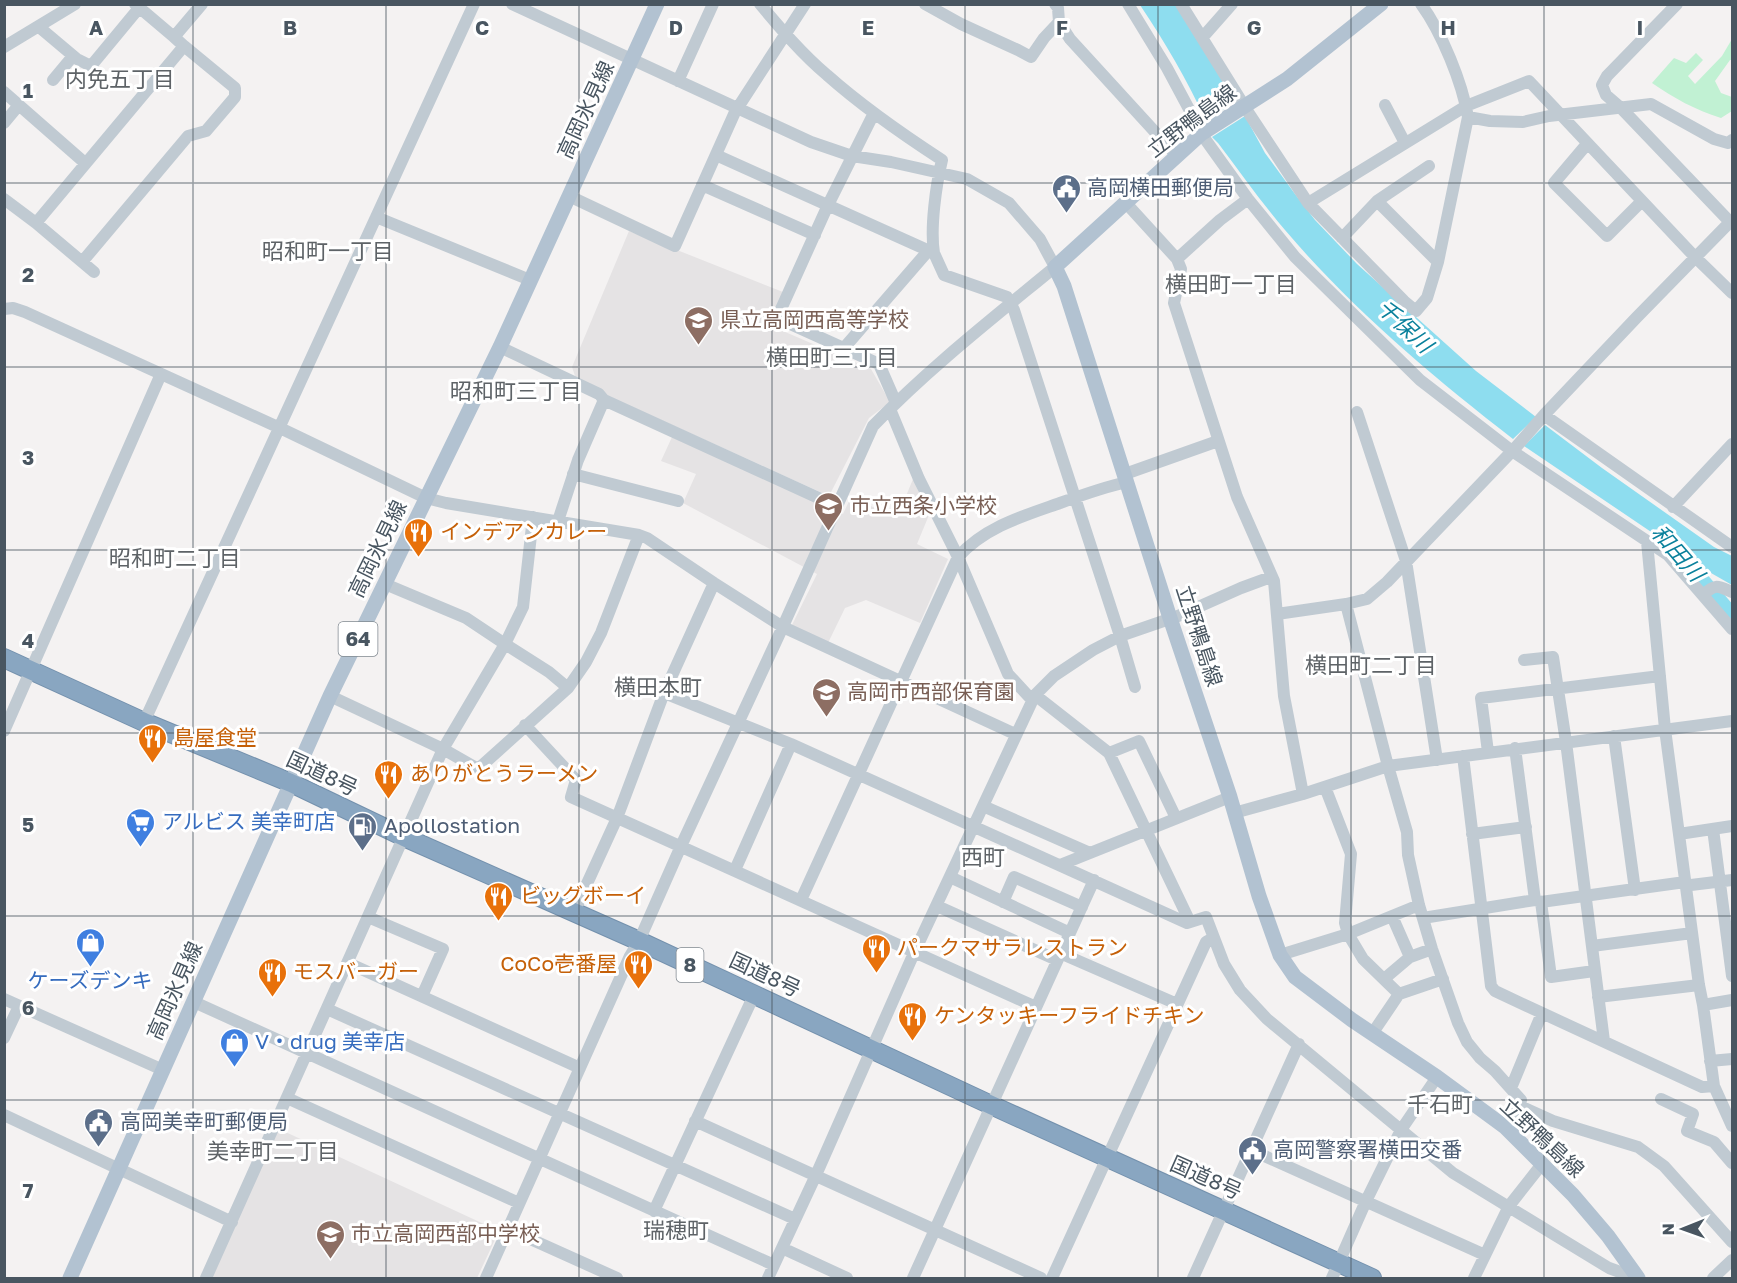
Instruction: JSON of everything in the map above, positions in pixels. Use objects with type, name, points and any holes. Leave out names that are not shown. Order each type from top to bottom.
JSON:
[{"type":"highway","name":"国道8号","points":[[4,658],[144,722],[291,783],[404,837],[574,912],[1222,1210],[1335,1271],[1372,1278]]},
{"type":"main road","name":"高岡氷見線","points":[[69,1278],[330,696],[500,347],[657,4]]},
{"type":"main road","name":"立野鴨島線","points":[[1381,4],[1287,79],[1203,133],[1055,267],[1064,286],[1280,956],[1295,977],[1352,1020],[1437,1077],[1505,1127],[1573,1195],[1608,1236],[1636,1275]]},
{"type":"street","points":[[4,47],[75,4]]},
{"type":"street","points":[[174,37],[202,4]]},
{"type":"street","points":[[144,722],[474,4]]},
{"type":"street","points":[[486,1278],[630,956],[639,942],[873,426],[1010,303],[1055,267],[1040,239],[1009,203],[967,179],[852,156],[811,142],[512,4]]},
{"type":"street","points":[[678,81],[713,4]]},
{"type":"street","points":[[760,4],[785,34],[826,75],[899,132],[942,160],[931,252],[944,275],[1007,297],[1010,303],[1134,687]]},
{"type":"street","points":[[569,196],[675,246],[738,107],[805,4]]},
{"type":"street","points":[[925,4],[1031,57],[1059,22]]},
{"type":"street","points":[[1055,4],[1058,8],[1059,22],[1070,39],[1177,156]]},
{"type":"street","points":[[1128,4],[1203,133],[1248,199],[1295,257],[1420,380],[1578,495],[1668,555],[1708,591],[1732,629]]},
{"type":"street","points":[[1181,4],[1242,107],[1308,203],[1416,311],[1427,298],[1438,262],[1467,112],[1446,49],[1433,21],[1421,4]]},
{"type":"street","points":[[1202,38],[1232,4]]},
{"type":"street","points":[[1277,614],[1367,599],[1387,582],[1731,221],[1606,95],[1602,85],[1607,76],[1677,4]]},
{"type":"street","points":[[39,27],[73,56],[91,66],[137,6],[235,88],[235,97],[206,131],[188,136],[82,262]]},
{"type":"street","points":[[36,223],[184,46]]},
{"type":"street","points":[[52,80],[73,56]]},
{"type":"street","points":[[1308,203],[1405,143],[1529,81],[1695,257],[1732,293]]},
{"type":"street","points":[[4,92],[85,163]]},
{"type":"street","points":[[1467,112],[1507,123],[1651,104],[1714,139],[1728,143],[1732,140]]},
{"type":"street","points":[[4,123],[20,105]]},
{"type":"street","points":[[1384,105],[1405,143]]},
{"type":"street","points":[[874,112],[828,205],[777,318],[879,364],[919,479],[958,557],[1008,674],[1033,698],[1109,753],[1190,922]]},
{"type":"street","points":[[1587,144],[1554,183],[1607,236],[1642,201]]},
{"type":"street","points":[[716,155],[931,252]]},
{"type":"street","points":[[1342,238],[1377,201],[1429,166]]},
{"type":"street","points":[[702,185],[814,235]]},
{"type":"street","points":[[4,199],[94,272]]},
{"type":"street","points":[[1177,259],[1220,220],[1248,199]]},
{"type":"street","points":[[1377,201],[1438,262]]},
{"type":"street","points":[[1125,202],[1177,259],[1181,269],[1174,303],[1237,497],[1274,581],[1284,696],[1303,794]]},
{"type":"street","points":[[376,217],[530,280]]},
{"type":"street","points":[[844,348],[931,252]]},
{"type":"street","points":[[4,309],[13,308],[25,312],[280,428],[426,498],[639,534],[783,627],[1016,734]]},
{"type":"street","points":[[500,347],[600,394],[604,400],[836,506]]},
{"type":"street","points":[[4,731],[161,374]]},
{"type":"street","points":[[558,521],[573,474],[604,400]]},
{"type":"street","points":[[1357,412],[1406,561],[1437,760]]},
{"type":"street","points":[[1543,417],[1732,547]]},
{"type":"street","points":[[801,900],[958,557],[965,549],[995,528],[1218,441]]},
{"type":"street","points":[[1673,507],[1732,444]]},
{"type":"street","points":[[573,474],[678,501]]},
{"type":"street","points":[[206,1278],[443,749],[506,644],[523,607],[533,517]]},
{"type":"street","points":[[330,696],[443,749],[478,769],[568,688],[586,662],[601,633],[639,534]]},
{"type":"street","points":[[1647,542],[1665,729],[1710,1061],[1714,1086],[1729,1110],[1732,1126]]},
{"type":"street","points":[[768,1278],[914,953],[1033,698],[1054,676],[1119,636],[1205,605],[1241,588],[1272,577]]},
{"type":"street","points":[[574,912],[617,818],[664,693],[714,583]]},
{"type":"street","points":[[384,584],[466,618],[549,672],[568,688]]},
{"type":"street","points":[[1708,591],[1719,586],[1732,592]]},
{"type":"street","points":[[1346,604],[1407,832],[1408,855],[1419,905],[1458,1023],[1467,1042],[1479,1058],[1521,1100],[1520,1106],[1505,1127]]},
{"type":"street","points":[[1524,660],[1553,657],[1604,1041]]},
{"type":"street","points":[[1488,752],[1481,698],[1660,676]]},
{"type":"street","points":[[664,693],[791,744],[1187,923],[1206,917],[1224,964],[1240,990],[1267,1019],[1453,1173],[1609,1268],[1636,1275]]},
{"type":"street","points":[[1234,813],[1303,794],[1388,766],[1732,721]]},
{"type":"street","points":[[525,725],[576,780],[571,797],[1036,1006]]},
{"type":"street","points":[[1614,735],[1635,890]]},
{"type":"street","points":[[1109,753],[1139,741],[1176,818]]},
{"type":"street","points":[[735,870],[791,744]]},
{"type":"street","points":[[1515,748],[1551,977],[1594,971]]},
{"type":"street","points":[[1462,756],[1491,987],[1495,991],[1702,1087],[1714,1086]]},
{"type":"street","points":[[1325,787],[1351,854],[1345,923],[1348,934],[1363,959],[1400,994]]},
{"type":"street","points":[[1060,865],[1230,797]]},
{"type":"street","points":[[982,806],[1090,853]]},
{"type":"street","points":[[1679,834],[1732,826]]},
{"type":"street","points":[[1472,834],[1526,827]]},
{"type":"street","points":[[1713,829],[1726,880],[1732,976]]},
{"type":"street","points":[[950,877],[1070,933]]},
{"type":"street","points":[[1003,902],[1014,877],[1082,907]]},
{"type":"street","points":[[913,1278],[1094,880]]},
{"type":"street","points":[[1423,918],[1481,908],[1684,882],[1691,885],[1726,880]]},
{"type":"street","points":[[1280,956],[1348,934],[1419,905]]},
{"type":"street","points":[[937,906],[1177,1004]]},
{"type":"street","points":[[1392,916],[1410,957]]},
{"type":"street","points":[[368,917],[443,949],[422,996]]},
{"type":"street","points":[[1592,946],[1692,933]]},
{"type":"street","points":[[1052,1278],[1206,942],[1213,938]]},
{"type":"street","points":[[1384,979],[1410,957],[1432,949]]},
{"type":"street","points":[[348,963],[580,1068]]},
{"type":"street","points":[[1372,1034],[1400,994],[1443,979]]},
{"type":"street","points":[[1598,997],[1699,985]]},
{"type":"street","points":[[654,1211],[754,995]]},
{"type":"street","points":[[4,999],[163,1070]]},
{"type":"street","points":[[1703,1005],[1732,1000]]},
{"type":"street","points":[[194,1002],[774,1265]]},
{"type":"street","points":[[4,1038],[19,1006]]},
{"type":"street","points":[[327,1009],[795,1220]]},
{"type":"street","points":[[1511,1088],[1542,1013]]},
{"type":"street","points":[[1193,1278],[1299,1044]]},
{"type":"street","points":[[1710,1061],[1732,1059]]},
{"type":"street","points":[[1335,1271],[1401,1130],[1437,1077]]},
{"type":"street","points":[[287,1098],[519,1203]]},
{"type":"street","points":[[1661,1099],[1694,1114],[1687,1131],[1714,1142],[1732,1163]]},
{"type":"street","points":[[1520,1106],[1553,1121],[1638,1147],[1664,1166],[1732,1242]]},
{"type":"street","points":[[4,1115],[232,1222]]},
{"type":"street","points":[[695,1121],[1041,1278]]},
{"type":"street","points":[[1251,1150],[1485,1255]]},
{"type":"street","points":[[1474,1278],[1509,1206],[1542,1164]]},
{"type":"street","points":[[508,1229],[617,1278]]},
{"type":"street","points":[[782,1248],[847,1278]]},
{"type":"street","points":[[1713,1278],[1732,1260]]},
{"type":"shaded area","name":"県立高岡西高等学校","points":[[629,231],[783,292],[769,325],[871,369],[890,402],[869,418],[829,496],[577,382],[572,367]]},
{"type":"shaded area","name":"市立西条小学校","points":[[672,437],[843,514],[851,497],[897,518],[913,479],[929,515],[917,544],[948,559],[920,623],[866,600],[845,608],[828,643],[792,625],[817,574],[683,503],[696,474],[661,461]]},
{"type":"shaded area","points":[[279,1129],[499,1231],[477,1278],[209,1278]]},
{"type":"green space","points":[[1732,39],[1732,60],[1715,81],[1721,93],[1732,97],[1732,111],[1721,118],[1685,103],[1652,83],[1674,58],[1686,63],[1696,53],[1703,60],[1688,76],[1695,84],[1722,56]]},
{"type":"water","points":[[1140,5],[1177,5],[1235,102],[1206,121],[1175,62]]},
{"type":"water","name":"千保川","points":[[1245,116],[1265,153],[1295,194],[1315,220],[1357,264],[1476,371],[1536,417],[1513,439],[1423,366],[1365,314],[1311,259],[1276,219],[1212,137]]},
{"type":"water","points":[[1545,425],[1714,547],[1732,556],[1732,585],[1704,569],[1697,570],[1665,546],[1666,542],[1524,446]]},
{"type":"waterway","name":"和田川","points":[[1669,542],[1732,616]]},
{"type":"place","name":"高岡横田郵便局","points":[[1066,214]]},
{"type":"place","name":"県立高岡西高等学校","points":[[699,346]]},
{"type":"place","name":"市立西条小学校","points":[[829,532]]},
{"type":"place","name":"インデアンカレー","points":[[419,558]]},
{"type":"place","name":"高岡市西部保育園","points":[[826,718]]},
{"type":"place","name":"島屋食堂","points":[[152,764]]},
{"type":"place","name":"ありがとうラーメン","points":[[389,800]]},
{"type":"place","name":"アルビス 美幸町店","points":[[141,848]]},
{"type":"place","name":"Apollostation","points":[[363,852]]},
{"type":"place","name":"ビッグボーイ","points":[[499,922]]},
{"type":"place","name":"ケーズデンキ","points":[[90,968]]},
{"type":"place","name":"パークマサラレストラン","points":[[876,974]]},
{"type":"place","name":"CoCo壱番屋","points":[[638,990]]},
{"type":"place","name":"モスバーガー","points":[[272,998]]},
{"type":"place","name":"ケンタッキーフライドチキン","points":[[913,1042]]},
{"type":"place","name":"V・drug 美幸店","points":[[234,1068]]},
{"type":"place","name":"高岡美幸町郵便局","points":[[99,1148]]},
{"type":"place","name":"高岡警察署横田交番","points":[[1252,1176]]},
{"type":"place","name":"市立高岡西部中学校","points":[[330,1260]]},
{"type":"district","name":"内免五丁目","points":[[120,79]]},
{"type":"district","name":"昭和町一丁目","points":[[328,251]]},
{"type":"district","name":"横田町一丁目","points":[[1231,284]]},
{"type":"district","name":"横田町三丁目","points":[[832,357]]},
{"type":"district","name":"昭和町三丁目","points":[[516,391]]},
{"type":"district","name":"昭和町二丁目","points":[[175,558]]},
{"type":"district","name":"横田町二丁目","points":[[1371,665]]},
{"type":"district","name":"横田本町","points":[[658,687]]},
{"type":"district","name":"西町","points":[[983,857]]},
{"type":"district","name":"千石町","points":[[1440,1104]]},
{"type":"district","name":"美幸町二丁目","points":[[273,1151]]},
{"type":"district","name":"瑞穂町","points":[[676,1230]]}]
